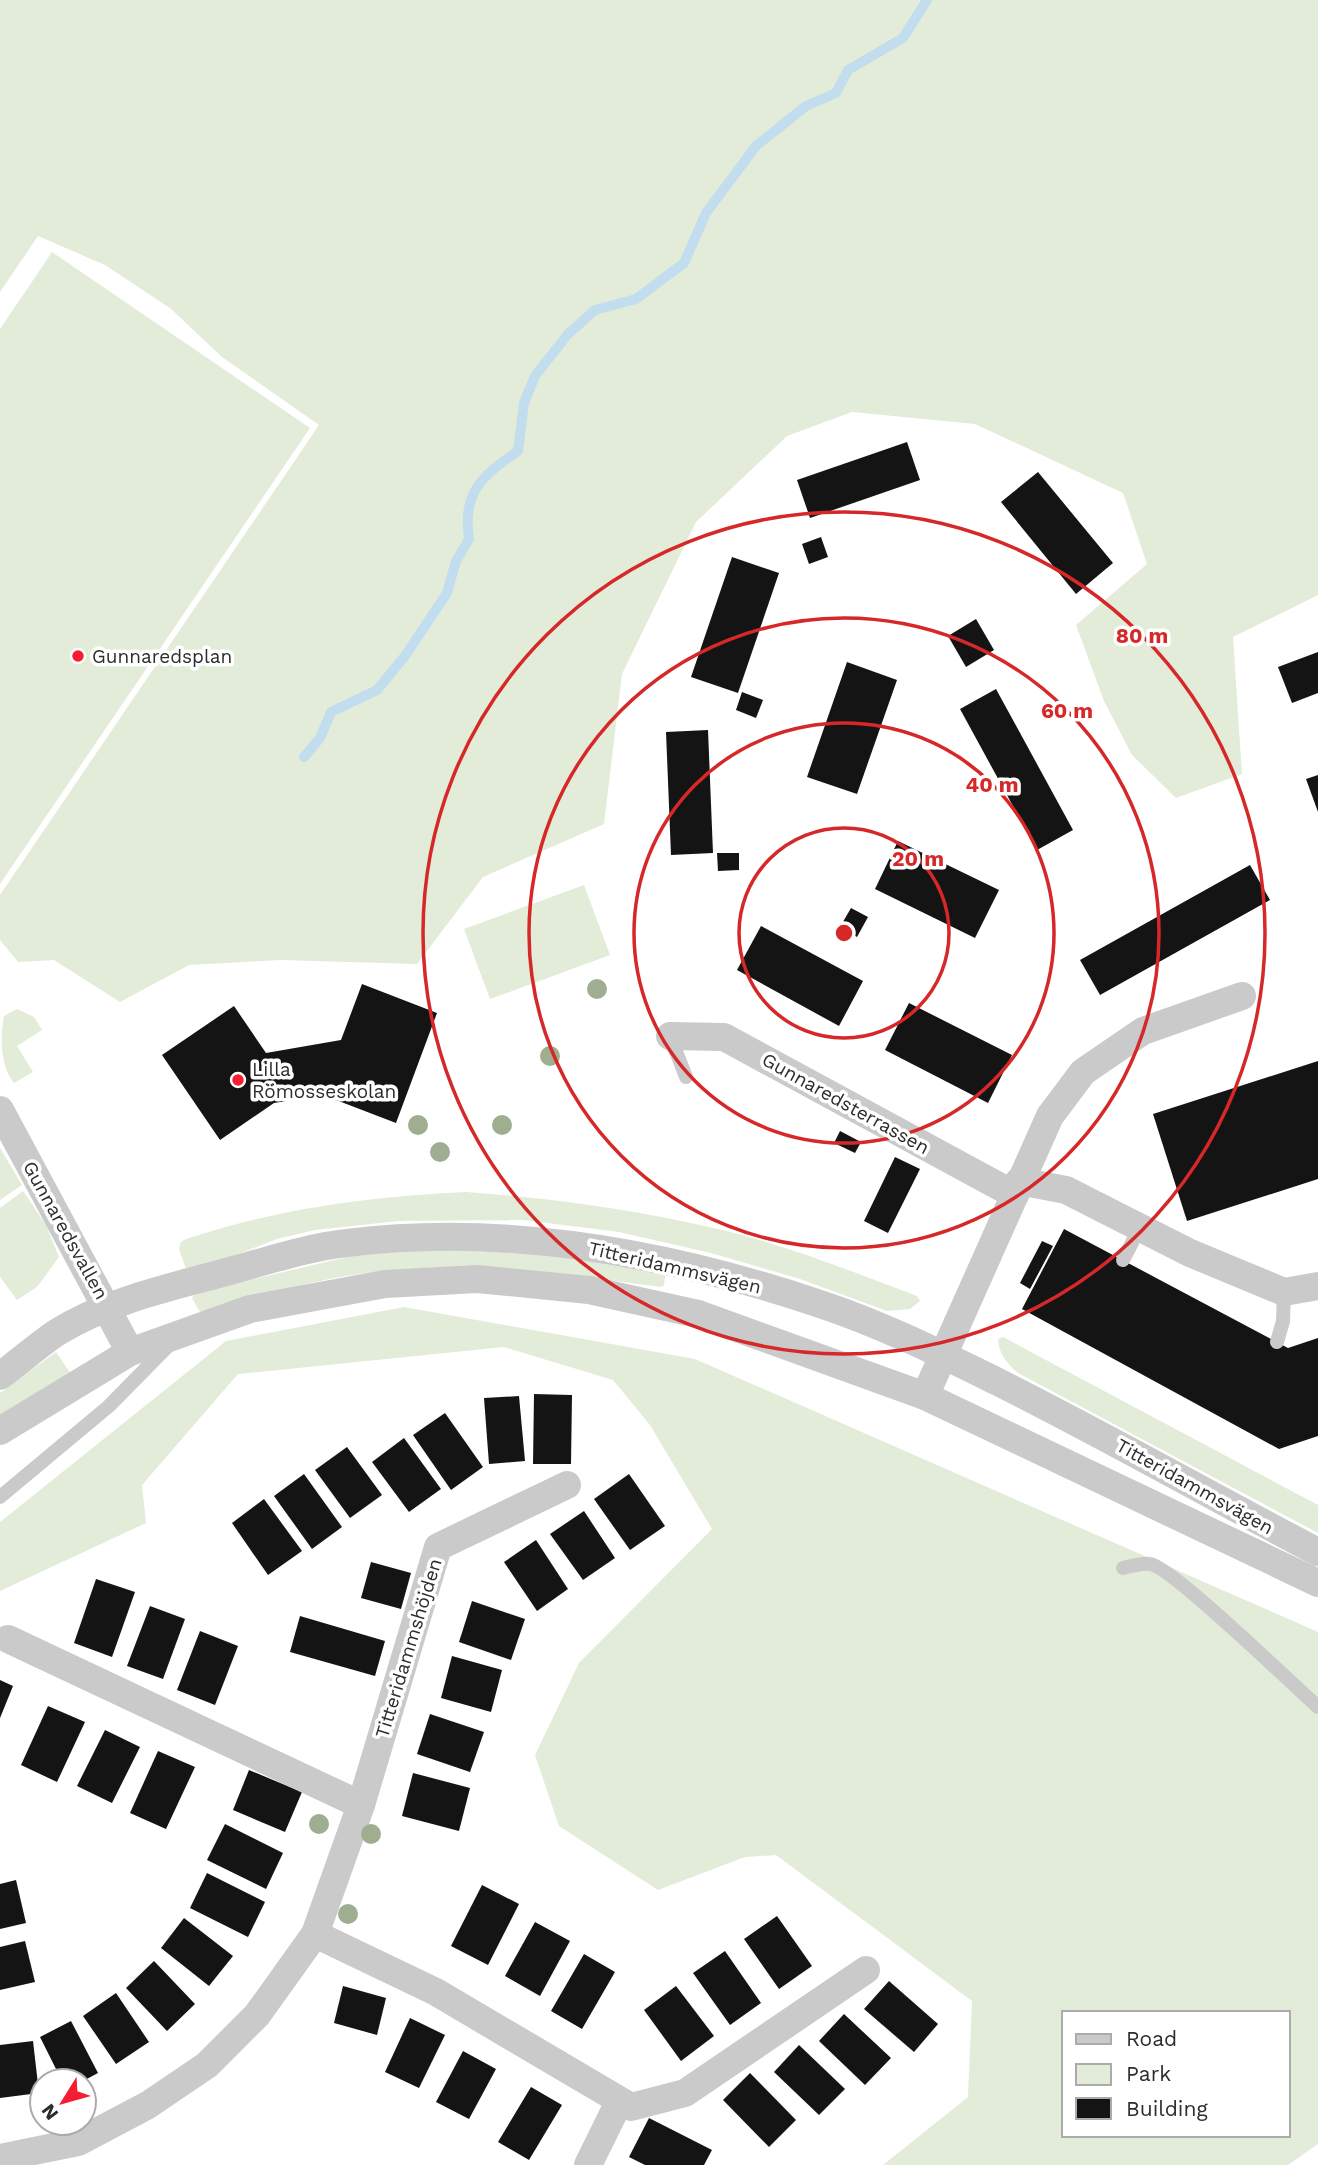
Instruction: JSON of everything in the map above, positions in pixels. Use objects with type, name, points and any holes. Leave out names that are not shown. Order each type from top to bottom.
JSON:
[{"type":"street","points":[[925,1396],[1050,1116],[1083,1072],[1098,1059],[1143,1031],[1242,996]]},
{"type":"street","name":"Gunnaredsterrassen","points":[[670,1036],[724,1037],[792,1081],[1017,1188],[1066,1190],[1139,1229],[1284,1292]]},
{"type":"street","name":"Gunnaredsvallen","points":[[0,1110],[130,1352]]},
{"type":"street","name":"Titteridammsvägen","points":[[0,1376],[57,1333],[108,1308],[273,1259],[344,1243],[459,1236],[565,1242],[658,1259],[824,1305],[943,1355],[1171,1471],[1318,1552]]},
{"type":"street","name":"Titteridammsvägen","points":[[0,1431],[130,1352],[250,1309],[385,1283],[477,1279],[589,1290],[698,1314],[925,1396],[1318,1583]]},
{"type":"street","points":[[1284,1292],[1318,1286]]},
{"type":"street","name":"Titteridammshöjden","points":[[0,2158],[80,2154],[207,2065],[257,2015],[315,1934],[361,1805],[438,1547],[567,1485]]},
{"type":"street","points":[[8,1639],[361,1805]]},
{"type":"street","points":[[315,1934],[436,1992],[631,2107],[685,2093],[866,1970]]},
{"type":"street","points":[[588,2165],[619,2102]]},
{"type":"lane","points":[[670,1036],[686,1077]]},
{"type":"lane","points":[[1123,1260],[1139,1229]]},
{"type":"lane","points":[[1277,1342],[1283,1321],[1284,1292]]},
{"type":"lane","points":[[0,1497],[109,1406],[175,1338]]},
{"type":"lane","points":[[1123,1568],[1151,1563],[1163,1570],[1212,1609],[1318,1707]]},
{"type":"green space","points":[[0,0],[1318,0],[1318,595],[1233,637],[1242,774],[1176,798],[1132,755],[1104,701],[1076,625],[1147,564],[1123,493],[975,424],[852,412],[787,436],[696,522],[622,674],[604,824],[483,877],[417,964],[280,960],[189,965],[120,1002],[54,960],[18,962],[0,940],[0,895],[319,425],[222,357],[170,308],[105,265],[38,236],[0,292]]},
{"type":"green space","name":"Gunnaredsplan","points":[[52,252],[310,428],[0,884],[0,329]]},
{"type":"green space","points":[[584,885],[610,955],[490,999],[464,929]]},
{"type":"green space","points":[[17,1009],[34,1017],[42,1030],[17,1046],[33,1072],[14,1083],[4,1060],[2,1033],[4,1016]]},
{"type":"green space","points":[[0,1148],[22,1185],[0,1200]]},
{"type":"green space","points":[[23,1191],[46,1225],[59,1257],[37,1287],[17,1300],[0,1277],[0,1208]]},
{"type":"green space","points":[[466,1192],[591,1205],[714,1228],[817,1259],[917,1296],[920,1301],[910,1309],[887,1311],[800,1279],[711,1253],[619,1232],[523,1220],[398,1221],[315,1230],[277,1239],[202,1268],[186,1269],[179,1249],[181,1242],[186,1239],[290,1212],[394,1197]]},
{"type":"green space","points":[[520,1249],[654,1271],[665,1276],[664,1285],[661,1287],[504,1270],[425,1269],[327,1279],[200,1312],[192,1298],[195,1293],[347,1257],[401,1251]]},
{"type":"green space","points":[[404,1307],[695,1359],[1318,1632],[1318,2144],[1288,2165],[883,2165],[968,2097],[972,2001],[776,1855],[745,1857],[658,1890],[559,1826],[535,1755],[579,1663],[712,1529],[650,1425],[613,1380],[504,1347],[238,1374],[142,1485],[146,1523],[0,1591],[0,1522],[226,1341]]},
{"type":"green space","points":[[1003,1337],[1318,1505],[1318,1533],[1018,1373],[1002,1354],[998,1339]]},
{"type":"green space","points":[[56,1352],[71,1374],[0,1420],[0,1393]]},
{"type":"building","points":[[907,442],[920,480],[810,518],[797,480]]},
{"type":"building","points":[[1038,472],[1113,563],[1076,594],[1001,502]]},
{"type":"building","points":[[821,537],[828,557],[809,564],[802,544]]},
{"type":"building","points":[[732,557],[779,573],[738,693],[691,677]]},
{"type":"building","points":[[976,619],[994,650],[966,667],[948,636]]},
{"type":"building","points":[[1318,652],[1318,693],[1292,703],[1278,667]]},
{"type":"building","points":[[847,662],[897,680],[857,794],[807,777]]},
{"type":"building","points":[[996,689],[1073,830],[1037,850],[960,709]]},
{"type":"building","points":[[742,692],[763,700],[756,718],[736,710]]},
{"type":"building","points":[[708,730],[713,853],[671,855],[666,732]]},
{"type":"building","points":[[1318,775],[1318,812],[1306,779]]},
{"type":"building","points":[[898,841],[999,890],[975,938],[875,889]]},
{"type":"building","points":[[717,853],[739,853],[739,870],[718,871]]},
{"type":"building","points":[[1250,865],[1270,900],[1100,995],[1080,960]]},
{"type":"building","points":[[851,908],[868,917],[857,937],[840,927]]},
{"type":"building","points":[[761,926],[863,981],[839,1026],[737,970]]},
{"type":"building","points":[[362,984],[437,1013],[396,1123],[323,1095],[274,1103],[220,1140],[162,1055],[234,1006],[266,1053],[341,1040]]},
{"type":"building","points":[[909,1003],[1012,1055],[988,1103],[885,1050]]},
{"type":"building","points":[[1318,1061],[1318,1179],[1187,1221],[1153,1114]]},
{"type":"building","points":[[840,1131],[861,1142],[855,1153],[834,1143]]},
{"type":"building","points":[[895,1157],[920,1169],[888,1233],[864,1221]]},
{"type":"building","points":[[1064,1229],[1288,1348],[1318,1338],[1318,1436],[1279,1449],[1022,1309]]},
{"type":"building","points":[[1042,1241],[1053,1246],[1030,1289],[1020,1283]]},
{"type":"building","points":[[534,1394],[572,1395],[571,1464],[533,1464]]},
{"type":"building","points":[[519,1396],[525,1461],[489,1464],[484,1398]]},
{"type":"building","points":[[445,1413],[483,1467],[451,1490],[413,1435]]},
{"type":"building","points":[[404,1438],[441,1489],[409,1512],[372,1462]]},
{"type":"building","points":[[347,1447],[382,1495],[350,1518],[315,1470]]},
{"type":"building","points":[[304,1474],[342,1527],[312,1549],[274,1496]]},
{"type":"building","points":[[629,1474],[665,1526],[630,1550],[594,1499]]},
{"type":"building","points":[[264,1499],[302,1551],[268,1575],[232,1523]]},
{"type":"building","points":[[584,1511],[615,1558],[583,1580],[550,1534]]},
{"type":"building","points":[[536,1540],[568,1589],[537,1611],[504,1562]]},
{"type":"building","points":[[371,1562],[411,1573],[401,1609],[361,1598]]},
{"type":"building","points":[[96,1579],[135,1592],[112,1657],[74,1643]]},
{"type":"building","points":[[472,1601],[525,1619],[511,1660],[459,1642]]},
{"type":"building","points":[[150,1606],[185,1619],[163,1679],[127,1666]]},
{"type":"building","points":[[300,1616],[385,1641],[375,1676],[290,1652]]},
{"type":"building","points":[[200,1631],[238,1646],[215,1705],[177,1690]]},
{"type":"building","points":[[452,1656],[502,1670],[491,1712],[441,1698]]},
{"type":"building","points":[[0,1680],[13,1686],[0,1718]]},
{"type":"building","points":[[48,1706],[85,1722],[57,1782],[21,1765]]},
{"type":"building","points":[[430,1714],[484,1732],[470,1772],[417,1754]]},
{"type":"building","points":[[105,1730],[140,1747],[112,1803],[77,1786]]},
{"type":"building","points":[[158,1751],[195,1767],[166,1829],[130,1813]]},
{"type":"building","points":[[249,1770],[302,1792],[285,1832],[233,1810]]},
{"type":"building","points":[[413,1773],[470,1788],[459,1831],[402,1816]]},
{"type":"building","points":[[225,1824],[283,1853],[266,1889],[207,1860]]},
{"type":"building","points":[[207,1873],[265,1902],[248,1937],[190,1908]]},
{"type":"building","points":[[16,1880],[26,1923],[0,1929],[0,1884]]},
{"type":"building","points":[[482,1885],[519,1904],[488,1965],[451,1946]]},
{"type":"building","points":[[777,1916],[812,1966],[779,1989],[744,1939]]},
{"type":"building","points":[[184,1918],[233,1956],[209,1986],[161,1948]]},
{"type":"building","points":[[535,1922],[570,1941],[540,1996],[505,1976]]},
{"type":"building","points":[[25,1941],[35,1982],[0,1990],[0,1947]]},
{"type":"building","points":[[725,1951],[761,2003],[730,2025],[693,1973]]},
{"type":"building","points":[[584,1954],[615,1972],[582,2029],[551,2011]]},
{"type":"building","points":[[154,1961],[195,2004],[167,2031],[126,1988]]},
{"type":"building","points":[[889,1981],[938,2024],[914,2052],[864,2009]]},
{"type":"building","points":[[343,1986],[386,1998],[377,2035],[334,2023]]},
{"type":"building","points":[[676,1986],[714,2036],[681,2061],[644,2010]]},
{"type":"building","points":[[116,1993],[149,2042],[116,2064],[83,2016]]},
{"type":"building","points":[[844,2014],[891,2058],[865,2085],[819,2041]]},
{"type":"building","points":[[410,2018],[445,2035],[419,2088],[385,2072]]},
{"type":"building","points":[[71,2021],[95,2067],[55,2067],[40,2037]]},
{"type":"building","points":[[33,2041],[36,2067],[28,2067],[28,2094],[0,2098],[0,2045]]},
{"type":"building","points":[[799,2045],[845,2089],[819,2115],[774,2072]]},
{"type":"building","points":[[463,2051],[496,2069],[469,2119],[436,2102]]},
{"type":"building","points":[[750,2073],[796,2120],[769,2147],[723,2100]]},
{"type":"building","points":[[531,2087],[562,2105],[529,2160],[498,2142]]},
{"type":"building","points":[[649,2118],[712,2150],[704,2165],[645,2165],[629,2157]]},
{"type":"waterway","points":[[304,757],[320,738],[331,712],[377,690],[405,656],[447,593],[456,561],[469,539],[468,523],[472,497],[485,477],[518,451],[524,403],[535,376],[568,334],[595,310],[636,299],[684,263],[706,213],[756,146],[806,106],[836,93],[848,70],[903,38],[927,0]]},
{"type":"place","name":"Gunnaredsplan","points":[[78,656]]},
{"type":"place","name":"Lilla Römosseskolan","points":[[238,1080]]}]
